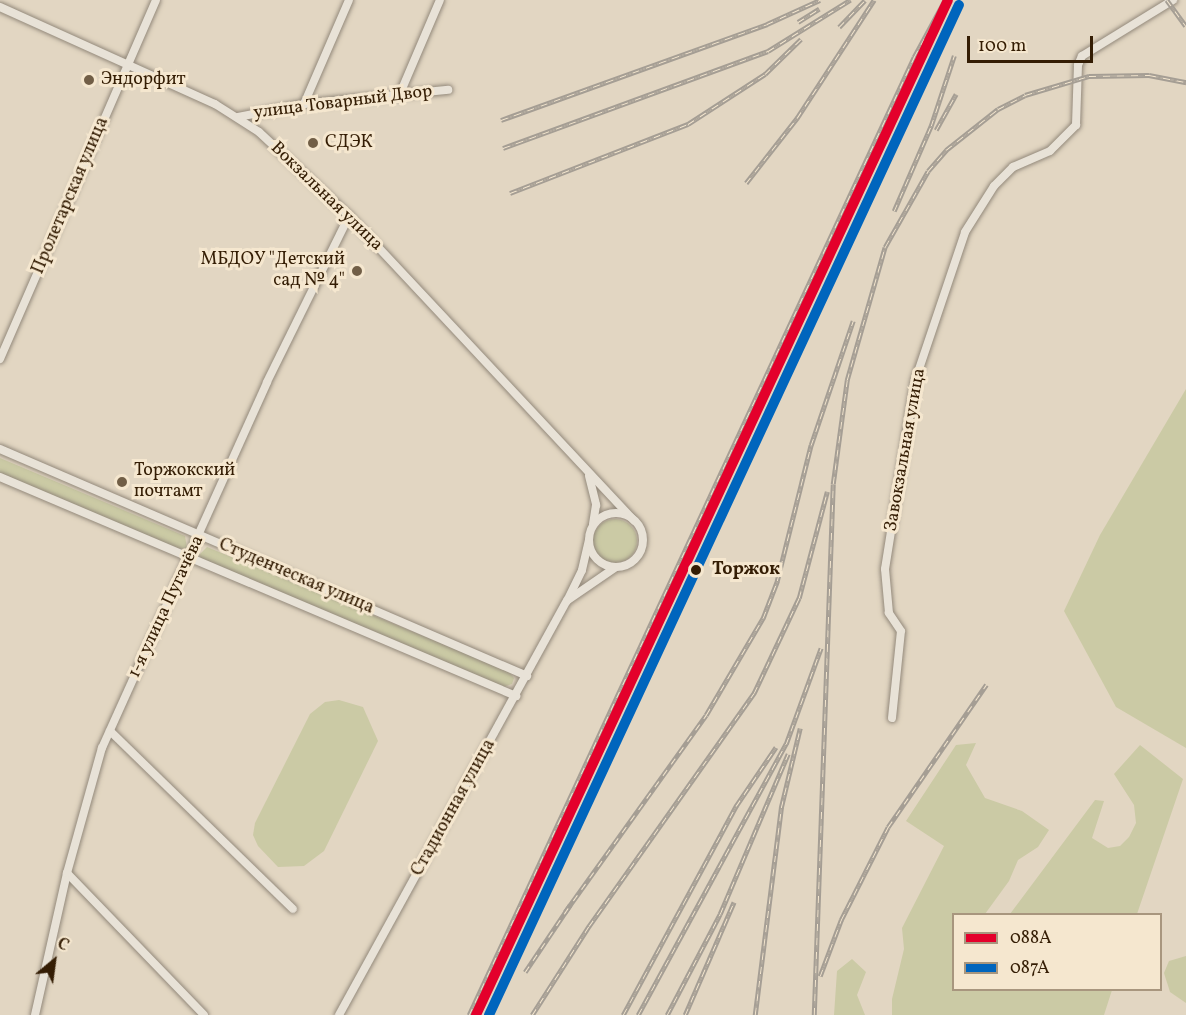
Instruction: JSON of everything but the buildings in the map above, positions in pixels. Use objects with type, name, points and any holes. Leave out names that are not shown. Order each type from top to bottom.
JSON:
[{"type":"street","name":"Пролетарская улица","points":[[0,359],[156,0]]},
{"type":"street","points":[[304,104],[349,0]]},
{"type":"street","points":[[399,96],[440,0]]},
{"type":"street","name":"Завокзальная улица","points":[[892,718],[901,631],[889,613],[885,569],[915,381],[966,232],[994,186],[1013,167],[1050,151],[1076,125],[1078,64],[1082,57],[1173,0]]},
{"type":"street","name":"Вокзальная улица","points":[[0,7],[129,64],[238,117],[297,165],[349,216],[634,521]]},
{"type":"street","name":"улица Товарный Двор","points":[[238,117],[304,104],[448,90]]},
{"type":"street","name":"1-я улица Пугачёва","points":[[36,1015],[67,873],[110,731],[190,558],[267,382],[349,216]]},
{"type":"street","name":"Студенческая улица","points":[[0,449],[527,676]]},
{"type":"street","name":"Вокзальная улица","points":[[588,473],[596,505],[592,529]]},
{"type":"street","name":"Студенческая улица","points":[[0,477],[516,696]]},
{"type":"street","points":[[609,514],[624,515],[634,521],[642,534],[641,549],[630,563],[616,567],[598,560],[589,540],[592,529],[609,514]]},
{"type":"street","name":"Стадионная улица","points":[[339,1015],[567,601],[582,570],[589,540]]},
{"type":"street","name":"Стадионная улица","points":[[567,601],[616,567]]},
{"type":"street","points":[[110,731],[292,909]]},
{"type":"street","points":[[67,873],[204,1015]]},
{"type":"green space","points":[[1186,389],[1186,748],[1116,707],[1064,611],[1100,535]]},
{"type":"green space","points":[[0,458],[185,536],[187,548],[178,549],[0,474]]},
{"type":"green space","points":[[615,519],[624,520],[631,525],[636,532],[636,550],[631,557],[624,562],[615,563],[606,562],[599,557],[594,550],[593,541],[594,532],[599,525],[606,520]]},
{"type":"green space","points":[[207,547],[508,671],[514,678],[512,684],[503,687],[202,560],[199,555]]},
{"type":"green space","points":[[339,700],[363,707],[378,741],[324,851],[304,866],[278,867],[258,846],[253,835],[255,823],[310,714],[325,702]]},
{"type":"green space","points":[[976,743],[966,765],[985,798],[1022,811],[1049,830],[1038,847],[1018,860],[1009,881],[986,913],[952,913],[952,991],[1112,991],[1104,1015],[892,1015],[892,999],[904,949],[902,928],[944,846],[906,821],[956,745]]},
{"type":"green space","points":[[1140,745],[1183,779],[1137,913],[1011,913],[1095,800],[1104,801],[1092,838],[1108,848],[1120,846],[1129,837],[1136,823],[1134,805],[1114,774]]},
{"type":"green space","points":[[1186,956],[1186,1003],[1170,992],[1164,973],[1169,961]]},
{"type":"green space","points":[[852,959],[866,972],[857,995],[865,1015],[834,1015],[837,971]]},
{"type":"railway","points":[[501,120],[767,24],[820,0]]},
{"type":"railway","points":[[503,148],[768,51],[850,0]]},
{"type":"railway","points":[[839,27],[865,0]]},
{"type":"railway","points":[[746,183],[797,118],[874,0]]},
{"type":"railway","points":[[469,1015],[914,57],[945,0]]},
{"type":"railway","points":[[1167,0],[1186,26]]},
{"type":"railway","points":[[798,22],[819,9]]},
{"type":"railway","points":[[510,193],[688,124],[765,74],[801,39]]},
{"type":"railway","points":[[894,211],[931,126],[954,56]]},
{"type":"railway","points":[[814,1015],[833,484],[847,380],[885,247],[928,171],[946,150],[998,109],[1025,95],[1089,76],[1149,75],[1186,82]]},
{"type":"railway","points":[[936,130],[956,94]]},
{"type":"railway","points":[[565,912],[706,715],[763,618],[777,581],[811,445],[853,321]]},
{"type":"railway","points":[[532,1015],[589,926],[754,693],[799,598],[827,492]]},
{"type":"railway","points":[[638,1015],[786,744],[821,648]]},
{"type":"railway","points":[[820,976],[841,920],[888,827],[986,685]]},
{"type":"railway","points":[[755,1015],[781,808],[800,728]]},
{"type":"railway","points":[[623,1015],[736,806],[776,747]]},
{"type":"railway","points":[[667,1015],[720,914],[788,754]]},
{"type":"railway","points":[[685,1015],[734,902]]},
{"type":"railway","points":[[525,972],[570,905]]},
{"type":"transit line","name":"088А","points":[[476,1015],[948,0]]},
{"type":"transit line","name":"087А","points":[[489,1015],[959,5]]},
{"type":"place","name":"Эндорфит","points":[[89,80]]},
{"type":"place","name":"СДЭК","points":[[313,143]]},
{"type":"place","name":"МБДОУ \"Детский сад № 4\"","points":[[357,271]]},
{"type":"place","name":"Торжокский почтамт","points":[[122,482]]},
{"type":"place","name":"Торжок","points":[[696,570]]}]
